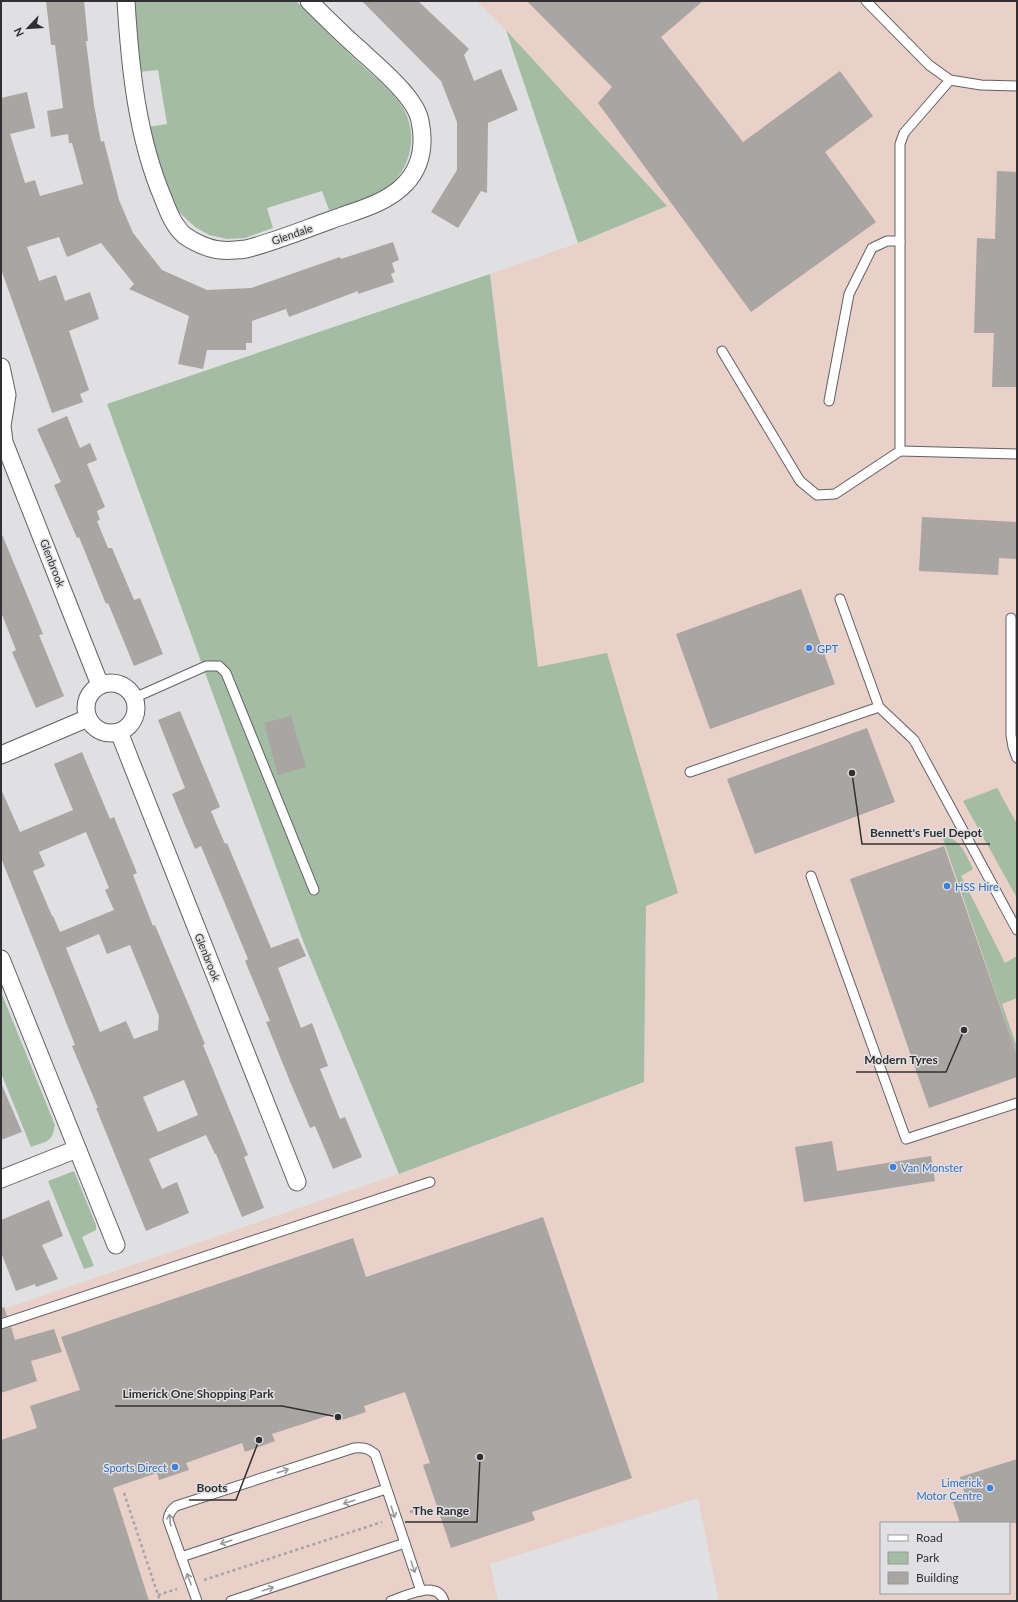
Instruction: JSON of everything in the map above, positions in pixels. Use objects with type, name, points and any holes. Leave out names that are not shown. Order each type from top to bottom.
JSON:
[{"type":"street","name":"Glendale","points":[[126,1],[128,45],[137,102],[147,156],[159,190],[171,218],[184,235],[202,245],[220,250],[244,249],[374,204],[389,197],[402,186],[414,173],[420,162],[423,144],[420,120],[410,100],[309,1]]},
{"type":"street","name":"Glenbrook","points":[[1,367],[7,395],[2,426],[4,442],[100,685]]},
{"type":"street","points":[[116,683],[130,691],[134,698],[136,713],[133,721],[128,727],[119,732],[106,733],[98,730],[92,725],[88,718],[86,711],[89,696],[93,690],[100,685],[116,683]]},
{"type":"street","points":[[1,755],[88,718]]},
{"type":"street","name":"Glenbrook","points":[[119,732],[297,1182]]},
{"type":"street","points":[[1,961],[116,1245]]},
{"type":"street","points":[[1,1178],[77,1150]]},
{"type":"lane","points":[[866,1],[929,65],[950,80],[981,85],[1017,86]]},
{"type":"lane","points":[[900,451],[900,144],[904,133],[950,80]]},
{"type":"lane","points":[[829,401],[849,294],[872,248],[888,241],[900,241]]},
{"type":"lane","points":[[722,352],[800,481],[817,495],[835,494],[900,451],[1017,454]]},
{"type":"lane","points":[[840,600],[879,707],[914,740],[1017,930]]},
{"type":"lane","points":[[1011,618],[1011,735],[1012,747],[1017,758]]},
{"type":"lane","points":[[134,698],[206,666],[219,666],[226,673],[314,890]]},
{"type":"lane","points":[[690,772],[879,707]]},
{"type":"lane","points":[[811,876],[906,1140],[1017,1103]]},
{"type":"lane","points":[[1,1324],[430,1182]]},
{"type":"lane","points":[[196,1601],[168,1520],[169,1514],[176,1506],[354,1448],[362,1447],[369,1449],[375,1454],[421,1591]]},
{"type":"lane","points":[[181,1557],[386,1489]]},
{"type":"lane","points":[[231,1601],[405,1544]]},
{"type":"lane","points":[[391,1601],[429,1588],[436,1591],[444,1601]]},
{"type":"path","points":[[124,1493],[160,1601]]},
{"type":"path","points":[[158,1595],[424,1508]]},
{"type":"shaded area","points":[[476,1],[1017,1],[1017,1601],[719,1601],[698,1498],[490,1564],[498,1601],[1,1601],[1,1310],[399,1174],[644,1082],[646,905],[678,892],[538,668],[490,274],[578,243],[667,206],[506,30]]},
{"type":"green space","points":[[135,1],[296,1],[341,46],[388,89],[403,108],[411,132],[411,144],[404,168],[388,187],[372,197],[360,201],[329,210],[322,191],[267,208],[273,228],[245,238],[227,239],[209,235],[195,227],[178,211],[162,176],[148,127],[167,124],[158,70],[139,72]]},
{"type":"green space","points":[[506,30],[667,206],[578,243]]},
{"type":"green space","points":[[490,274],[538,667],[607,653],[678,893],[646,906],[644,1082],[399,1174],[303,941],[107,404]]},
{"type":"green space","points":[[997,788],[1017,824],[1017,898],[963,801]]},
{"type":"green space","points":[[942,836],[948,837],[958,843],[968,858],[973,869],[961,876],[1005,963],[1017,956],[1017,998],[1002,1004],[1017,1047],[1017,1055]]},
{"type":"green space","points":[[1,992],[55,1125],[54,1131],[48,1140],[31,1147],[1,1073]]},
{"type":"green space","points":[[74,1171],[96,1225],[96,1230],[82,1237],[94,1266],[84,1269],[48,1181]]},
{"type":"building","points":[[46,1],[84,1],[88,41],[86,41],[94,105],[101,142],[104,141],[119,200],[133,233],[162,270],[207,290],[251,288],[340,257],[341,259],[393,242],[399,260],[392,263],[395,272],[391,274],[394,282],[358,294],[358,291],[289,317],[286,309],[252,321],[252,343],[246,343],[246,350],[207,350],[203,369],[178,364],[189,316],[129,289],[134,284],[101,243],[67,257],[59,237],[27,247],[39,281],[56,275],[65,301],[90,292],[99,319],[69,331],[89,390],[80,394],[83,402],[52,413],[1,269],[1,98],[27,92],[35,128],[10,134],[25,183],[35,180],[40,196],[83,184],[72,143],[69,143],[68,134],[51,137],[47,111],[63,108],[55,45],[51,45]]},
{"type":"building","points":[[362,1],[418,1],[469,49],[464,55],[474,81],[501,69],[518,110],[488,123],[487,193],[481,191],[458,228],[431,212],[457,170],[457,122],[441,81]]},
{"type":"building","points":[[527,1],[703,1],[661,37],[743,142],[840,71],[873,116],[825,152],[876,222],[751,312],[598,103],[612,87]]},
{"type":"building","points":[[997,171],[1017,172],[1017,387],[992,387],[994,333],[974,333],[977,238],[995,239]]},
{"type":"building","points":[[67,416],[80,448],[90,443],[97,460],[87,464],[105,507],[97,511],[100,520],[97,521],[108,548],[112,548],[134,600],[140,598],[163,654],[134,666],[108,603],[106,604],[79,537],[77,538],[54,485],[61,482],[37,429]]},
{"type":"building","points":[[922,517],[1017,522],[1017,559],[999,558],[998,575],[919,571]]},
{"type":"building","points":[[1,532],[43,634],[39,635],[64,696],[36,708],[12,652],[16,650],[1,612]]},
{"type":"building","points":[[801,589],[835,684],[710,729],[676,634]]},
{"type":"building","points":[[180,711],[220,807],[211,811],[225,844],[227,843],[271,948],[298,938],[306,956],[278,968],[301,1028],[312,1023],[328,1066],[320,1069],[340,1119],[345,1117],[362,1157],[333,1169],[315,1126],[310,1128],[289,1079],[266,1022],[270,1021],[245,961],[248,959],[201,846],[195,849],[172,794],[185,788],[158,720]]},
{"type":"building","points":[[291,716],[306,767],[278,775],[264,723]]},
{"type":"building","points":[[867,728],[895,802],[755,854],[727,779]]},
{"type":"building","points":[[82,752],[110,819],[114,817],[137,873],[133,875],[153,926],[155,925],[205,1044],[203,1045],[248,1155],[244,1157],[264,1208],[242,1217],[216,1154],[206,1135],[149,1159],[162,1189],[177,1182],[189,1213],[146,1231],[96,1108],[98,1108],[72,1046],[75,1045],[1,858],[1,789],[20,832],[73,810],[54,764]],"holes":[[[86,832],[109,888],[105,890],[114,910],[60,932],[33,871],[45,866],[39,852]],[[99,934],[107,954],[130,945],[159,1016],[158,1030],[134,1039],[126,1021],[100,1032],[66,948]],[[184,1080],[198,1115],[158,1132],[143,1097]]]},
{"type":"building","points":[[944,846],[1017,1055],[1017,1077],[929,1108],[850,879]]},
{"type":"building","points":[[1,1083],[22,1132],[1,1140]]},
{"type":"building","points":[[832,1141],[837,1171],[931,1156],[935,1181],[804,1202],[795,1147]]},
{"type":"building","points":[[49,1200],[63,1236],[42,1245],[58,1279],[36,1287],[35,1284],[16,1291],[1,1252],[1,1220]]},
{"type":"building","points":[[543,1217],[632,1478],[532,1512],[535,1520],[451,1548],[423,1465],[430,1463],[405,1392],[364,1406],[366,1412],[336,1422],[333,1414],[272,1434],[275,1441],[245,1452],[242,1443],[186,1463],[189,1470],[159,1480],[157,1473],[113,1488],[149,1601],[1,1601],[1,1440],[37,1428],[30,1406],[80,1390],[61,1337],[353,1238],[366,1277]]},
{"type":"building","points":[[4,1307],[7,1316],[1,1318],[1,1308]]},
{"type":"building","points":[[11,1327],[15,1340],[54,1329],[62,1352],[31,1361],[37,1381],[1,1393],[1,1330]]},
{"type":"building","name":"Limerick Motor Centre","points":[[1017,1459],[1017,1523],[960,1522],[953,1502],[966,1498],[960,1477]]},
{"type":"place","name":"GPT","points":[[809,648]]},
{"type":"place","name":"Bennett's Fuel Depot","points":[[852,773]]},
{"type":"place","name":"HSS Hire","points":[[947,886]]},
{"type":"place","name":"Modern Tyres","points":[[964,1030]]},
{"type":"place","name":"Van Monster","points":[[893,1167]]},
{"type":"place","name":"Limerick One Shopping Park","points":[[338,1417]]},
{"type":"place","name":"Boots","points":[[259,1440]]},
{"type":"place","name":"The Range","points":[[480,1457]]},
{"type":"place","name":"Sports Direct","points":[[175,1467]]},
{"type":"place","name":"Limerick Motor Centre","points":[[990,1488]]}]
